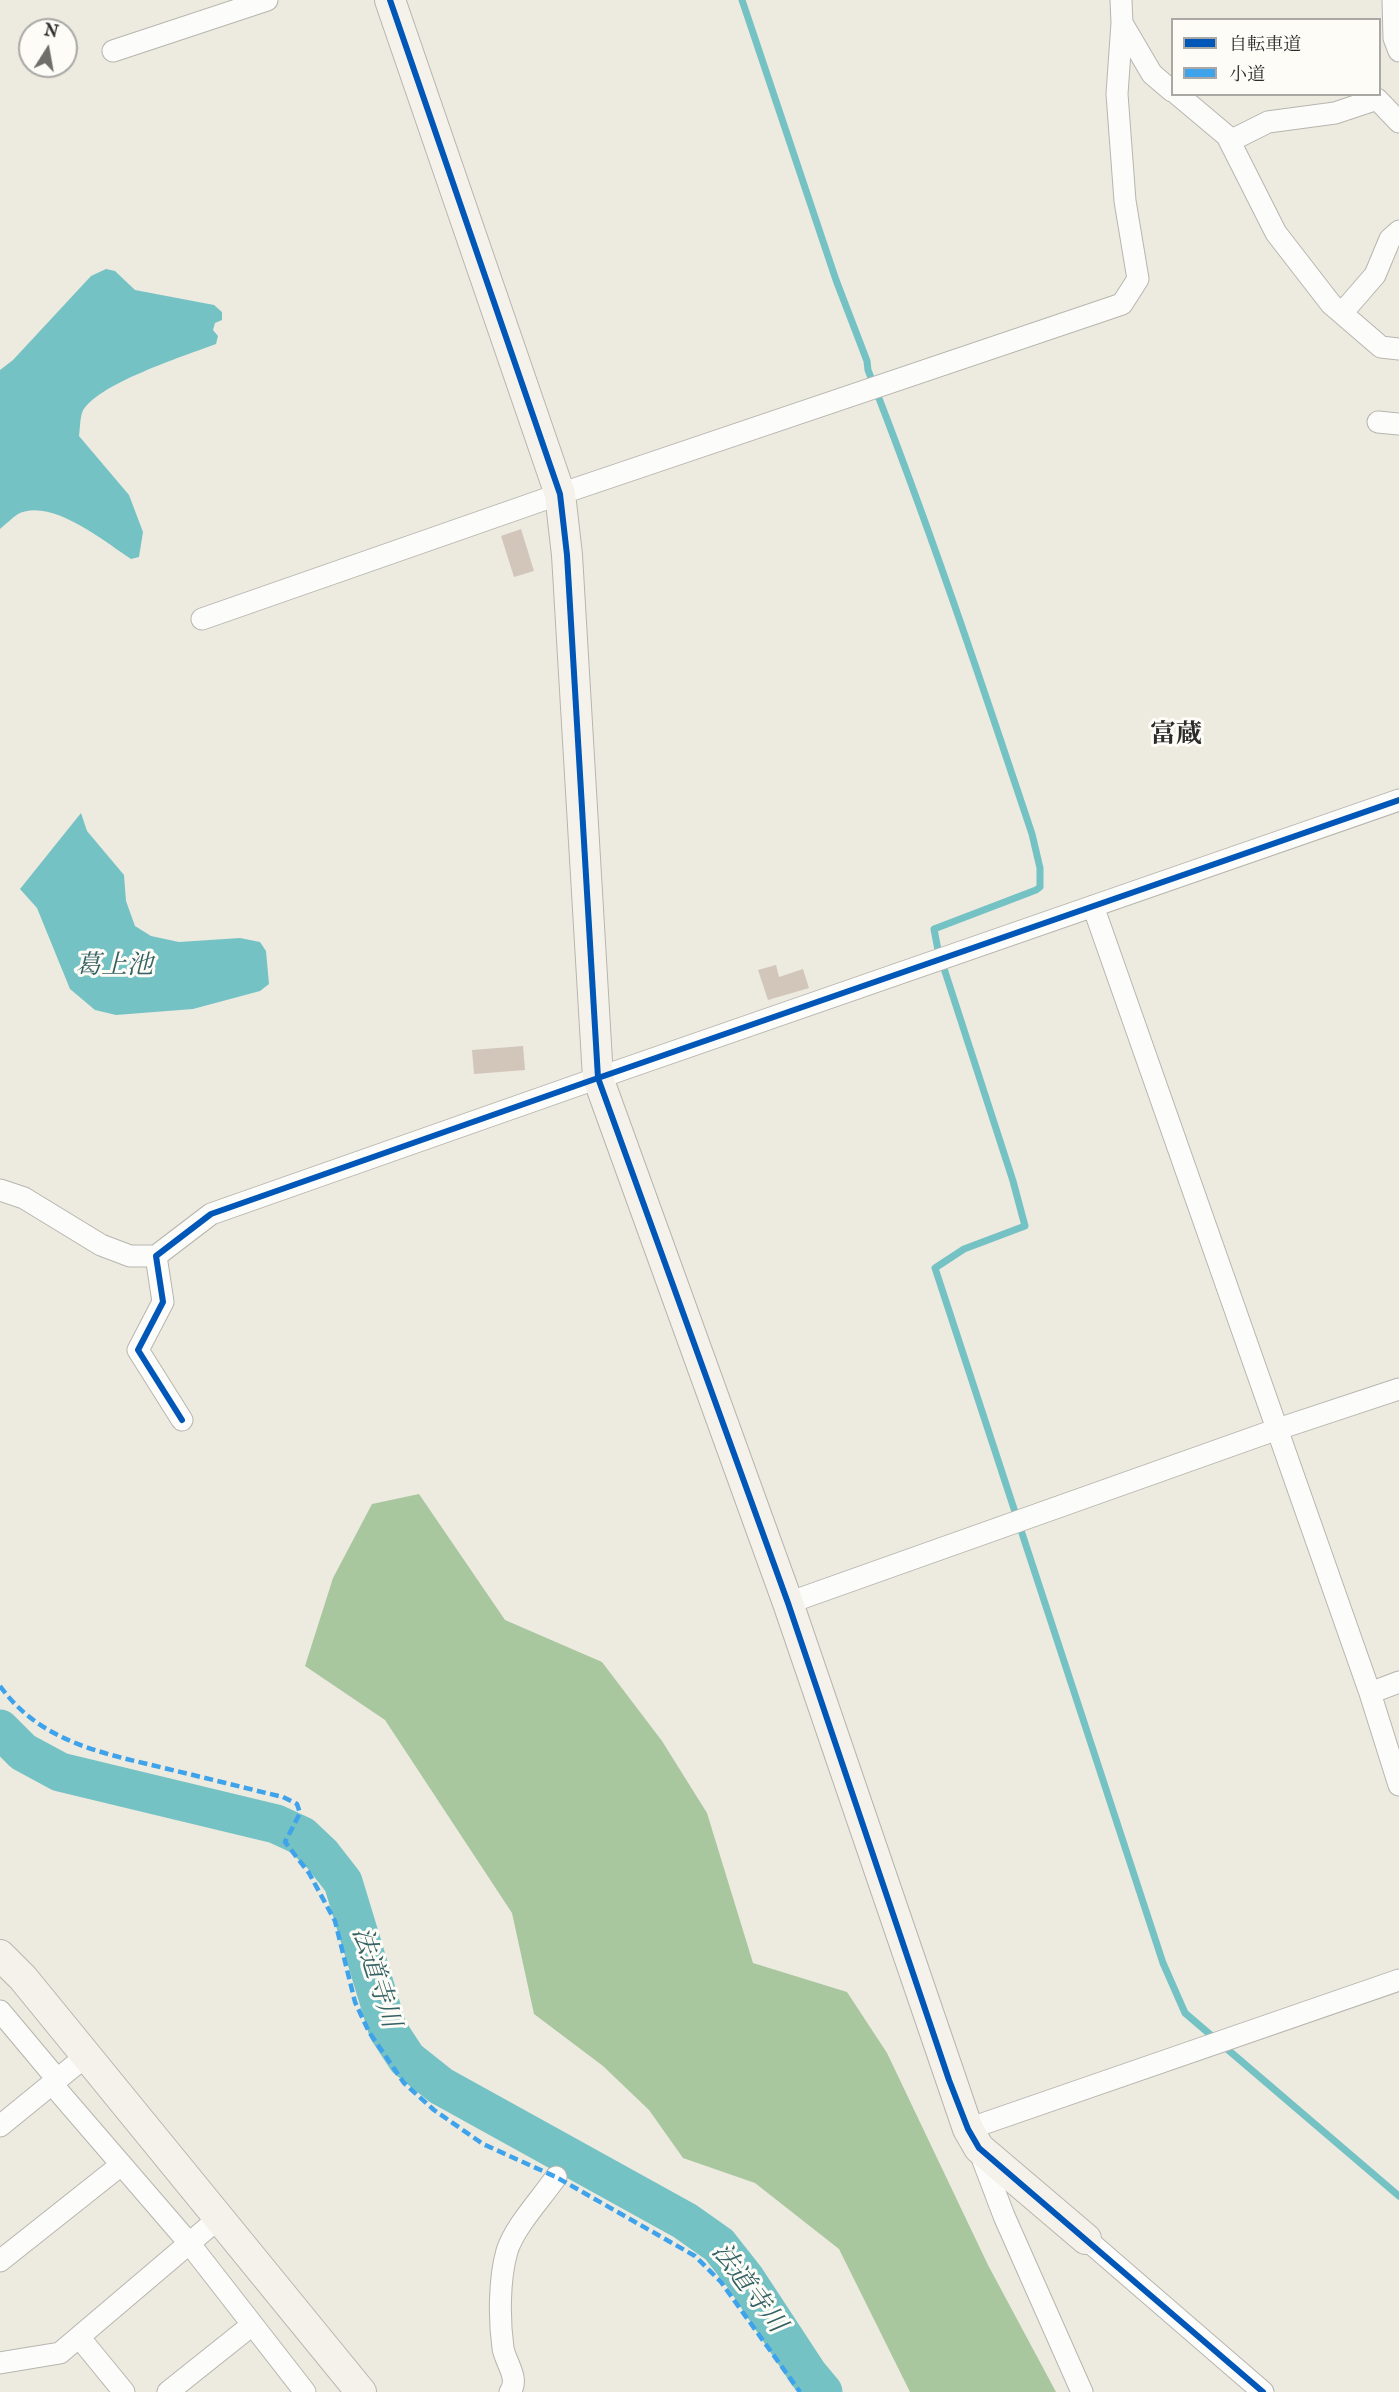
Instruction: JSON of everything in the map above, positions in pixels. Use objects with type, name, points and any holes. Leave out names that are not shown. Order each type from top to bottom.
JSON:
[{"type":"street","points":[[113,51],[267,0]]},
{"type":"street","points":[[390,0],[560,495],[567,555],[597,1077],[788,1603],[973,2138],[1004,2216],[1082,2392]]},
{"type":"street","points":[[202,619],[1122,304],[1138,279],[1125,201],[1117,94],[1122,23],[1121,0]]},
{"type":"street","points":[[1393,0],[1394,38],[1399,51]]},
{"type":"street","points":[[1122,23],[1152,74],[1171,89]]},
{"type":"street","points":[[1179,96],[1227,136],[1276,233],[1331,304],[1381,347],[1399,350]]},
{"type":"street","points":[[1230,141],[1268,122],[1335,113],[1377,99],[1399,122]]},
{"type":"street","points":[[1342,313],[1375,274],[1390,239],[1399,231]]},
{"type":"street","points":[[0,1190],[24,1198],[101,1245],[130,1256],[156,1256],[211,1214],[597,1077],[1399,800]]},
{"type":"street","points":[[1093,906],[1275,1430],[1370,1693],[1399,1785]]},
{"type":"street","points":[[156,1256],[162,1302],[138,1350],[182,1420]]},
{"type":"street","points":[[788,1603],[1275,1430],[1399,1389]]},
{"type":"street","points":[[1370,1693],[1399,1682]]},
{"type":"street","points":[[0,1955],[23,1978],[361,2392]]},
{"type":"street","points":[[973,2138],[1399,1980]]},
{"type":"street","points":[[0,2011],[122,2165],[189,2244],[305,2392]]},
{"type":"street","points":[[0,2126],[86,2056]]},
{"type":"street","points":[[973,2138],[1086,2240],[1263,2392]]},
{"type":"street","points":[[0,2261],[122,2165]]},
{"type":"street","points":[[510,2392],[513,2388],[512,2372],[503,2351],[500,2301],[507,2251],[515,2235],[556,2177]]},
{"type":"street","points":[[0,2363],[60,2353],[219,2218]]},
{"type":"street","points":[[168,2392],[252,2325]]},
{"type":"street","points":[[80,2337],[124,2392]]},
{"type":"green space","points":[[419,1494],[505,1620],[602,1662],[662,1741],[707,1813],[753,1963],[847,1992],[887,2053],[988,2265],[1056,2392],[910,2392],[839,2249],[755,2183],[683,2158],[649,2110],[603,2066],[534,2014],[512,1913],[385,1720],[305,1666],[333,1578],[372,1504]]},
{"type":"water","points":[[106,269],[115,271],[135,290],[214,305],[222,312],[222,320],[215,323],[213,330],[218,336],[216,344],[164,363],[122,382],[90,402],[82,413],[79,436],[129,495],[143,532],[139,557],[131,559],[93,533],[61,516],[46,511],[31,510],[18,514],[0,529],[0,370],[13,360],[91,276]]},
{"type":"water","name":"葛上池","points":[[81,813],[87,831],[124,875],[126,901],[135,926],[151,936],[179,942],[240,938],[260,942],[266,951],[269,984],[260,991],[193,1009],[116,1015],[95,1010],[70,989],[37,908],[20,889]]},
{"type":"building","points":[[521,529],[534,571],[514,577],[501,536]]},
{"type":"building","points":[[776,965],[779,977],[803,969],[809,988],[768,1000],[758,970]]},
{"type":"building","points":[[523,1046],[525,1070],[474,1074],[472,1050]]},
{"type":"waterway","points":[[742,0],[836,280],[933,543],[973,659],[1032,834],[1040,868],[1040,887],[1036,890],[934,929],[938,950],[1013,1181],[1025,1226],[964,1249],[935,1268],[1163,1963],[1185,2013],[1399,2196]]},
{"type":"waterway","name":"法道寺川","points":[[0,1729],[23,1752],[60,1772],[276,1824],[302,1836],[322,1855],[343,1882],[388,2030],[407,2059],[441,2086],[685,2221],[719,2245],[745,2278],[808,2374],[823,2392]]},
{"type":"marked path","points":[[0,1686],[34,1721],[75,1743],[120,1757],[283,1797],[297,1804],[300,1813],[285,1842],[309,1873],[335,1921],[355,2002],[369,2032],[404,2083],[434,2110],[483,2144],[556,2177],[695,2256],[721,2282],[800,2392]]},
{"type":"cycle path","points":[[390,0],[560,494],[567,555],[598,1078],[788,1603],[949,2080],[968,2129],[979,2148],[1263,2392]]},
{"type":"cycle path","points":[[182,1420],[138,1350],[163,1302],[156,1256],[211,1214],[1399,800]]},
{"type":"district","name":"富蔵","points":[[1176,737]]}]
